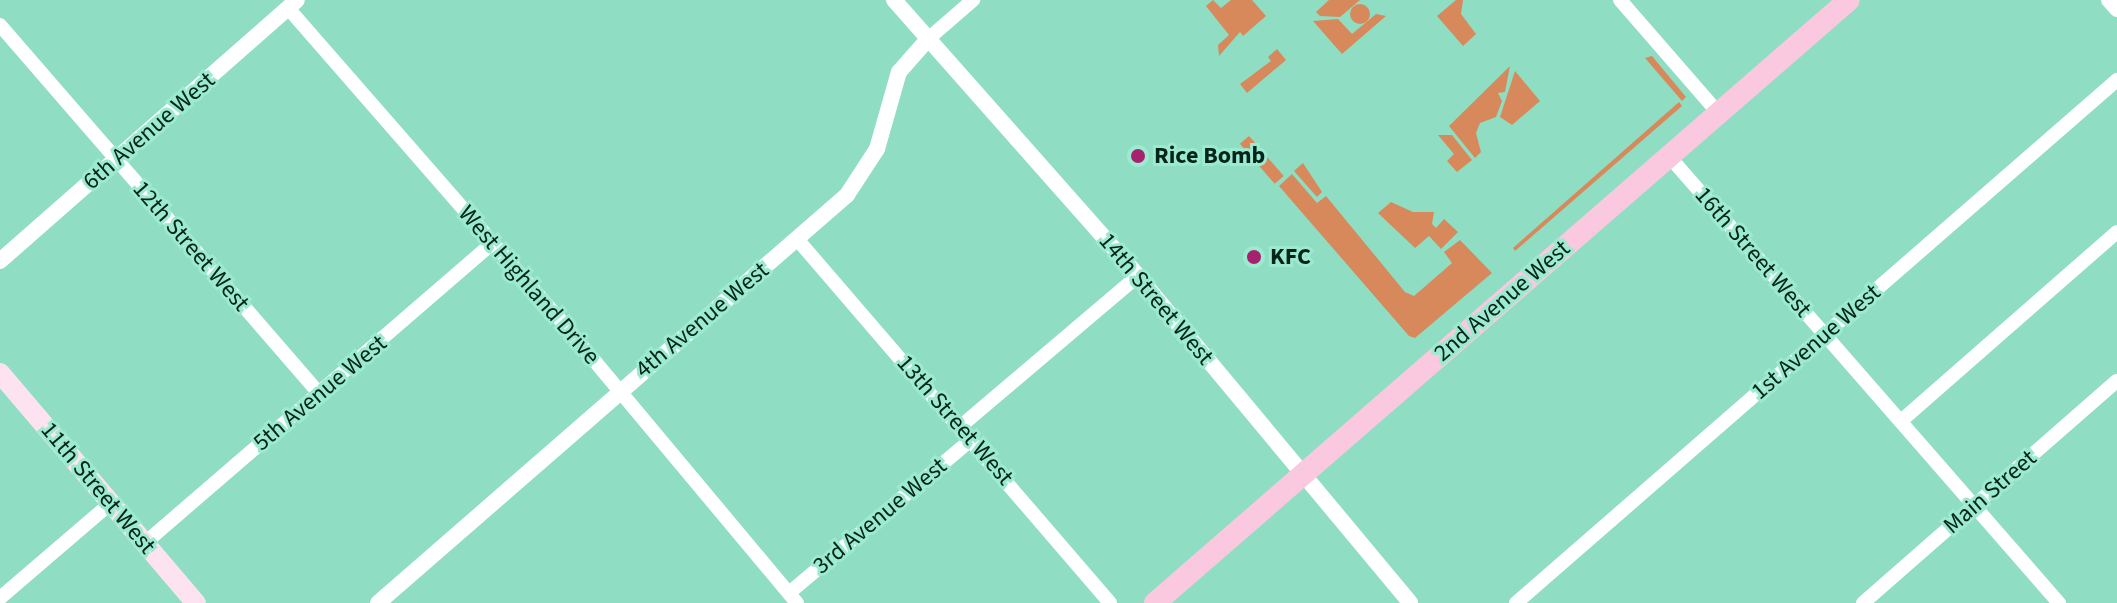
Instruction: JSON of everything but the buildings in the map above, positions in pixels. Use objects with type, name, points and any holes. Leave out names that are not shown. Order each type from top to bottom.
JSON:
[{"type":"main road","name":"2nd Avenue West","points":[[1155,603],[1849,0]]},
{"type":"main road","name":"11th Street West","points":[[0,373],[196,603]]},
{"type":"street","name":"14th Street West","points":[[894,0],[1138,276],[1410,603]]},
{"type":"street","name":"4th Avenue West","points":[[378,603],[619,390],[797,239],[861,178],[877,149],[899,72],[928,39],[973,0]]},
{"type":"street","points":[[1620,0],[1719,114]]},
{"type":"street","points":[[2109,0],[2117,9]]},
{"type":"street","name":"6th Avenue West","points":[[0,261],[293,4]]},
{"type":"street","name":"West Highland Drive","points":[[293,4],[793,598]]},
{"type":"street","name":"12th Street West","points":[[0,25],[320,394]]},
{"type":"street","name":"1st Avenue West","points":[[1516,603],[2117,80]]},
{"type":"street","name":"16th Street West","points":[[1668,155],[2059,603]]},
{"type":"street","points":[[1901,421],[2117,232]]},
{"type":"street","name":"13th Street West","points":[[797,239],[961,426],[1110,603]]},
{"type":"street","name":"5th Avenue West","points":[[145,543],[493,243]]},
{"type":"street","points":[[961,426],[1138,276]]},
{"type":"street","name":"Main Street","points":[[1863,603],[2117,381]]},
{"type":"street","name":"3rd Avenue West","points":[[793,598],[972,439]]},
{"type":"street","points":[[0,598],[111,503]]},
{"type":"shaded area","points":[[1213,0],[1221,8],[1231,0],[1252,0],[1266,16],[1243,36],[1240,32],[1219,56],[1218,45],[1229,35],[1206,6]]},
{"type":"shaded area","points":[[1329,0],[1360,0],[1340,17],[1320,16],[1316,12]]},
{"type":"shaded area","points":[[1456,0],[1463,0],[1461,14],[1476,34],[1463,46],[1437,16]]},
{"type":"shaded area","points":[[1360,4],[1367,7],[1370,14],[1367,21],[1360,24],[1353,21],[1350,14],[1353,7]]},
{"type":"shaded area","points":[[1376,14],[1386,16],[1342,54],[1313,21],[1338,19],[1352,34]]},
{"type":"shaded area","points":[[1277,49],[1286,60],[1247,93],[1240,84],[1271,61],[1268,57]]},
{"type":"shaded area","points":[[1652,56],[1686,97],[1682,101],[1645,58]]},
{"type":"shaded area","points":[[1510,66],[1505,92],[1498,93],[1502,101],[1496,117],[1480,123],[1476,133],[1481,152],[1475,158],[1449,126]]},
{"type":"shaded area","points":[[1515,71],[1540,101],[1512,125],[1500,117]]},
{"type":"shaded area","points":[[1679,102],[1682,106],[1515,251],[1513,248]]},
{"type":"shaded area","points":[[1438,135],[1452,135],[1472,160],[1457,172],[1447,161],[1454,154]]},
{"type":"shaded area","points":[[1249,136],[1284,176],[1275,184],[1240,144]]},
{"type":"shaded area","points":[[1303,163],[1322,192],[1317,197],[1294,171]]},
{"type":"shaded area","points":[[1292,174],[1317,203],[1326,196],[1405,292],[1414,296],[1452,263],[1444,252],[1460,240],[1492,273],[1415,338],[1409,336],[1279,186]]},
{"type":"shaded area","points":[[1391,202],[1413,212],[1434,212],[1432,224],[1436,228],[1444,219],[1458,232],[1441,249],[1429,236],[1415,248],[1378,213]]},
{"type":"place","name":"Rice Bomb","points":[[1138,156]]},
{"type":"place","name":"KFC","points":[[1254,257]]}]
